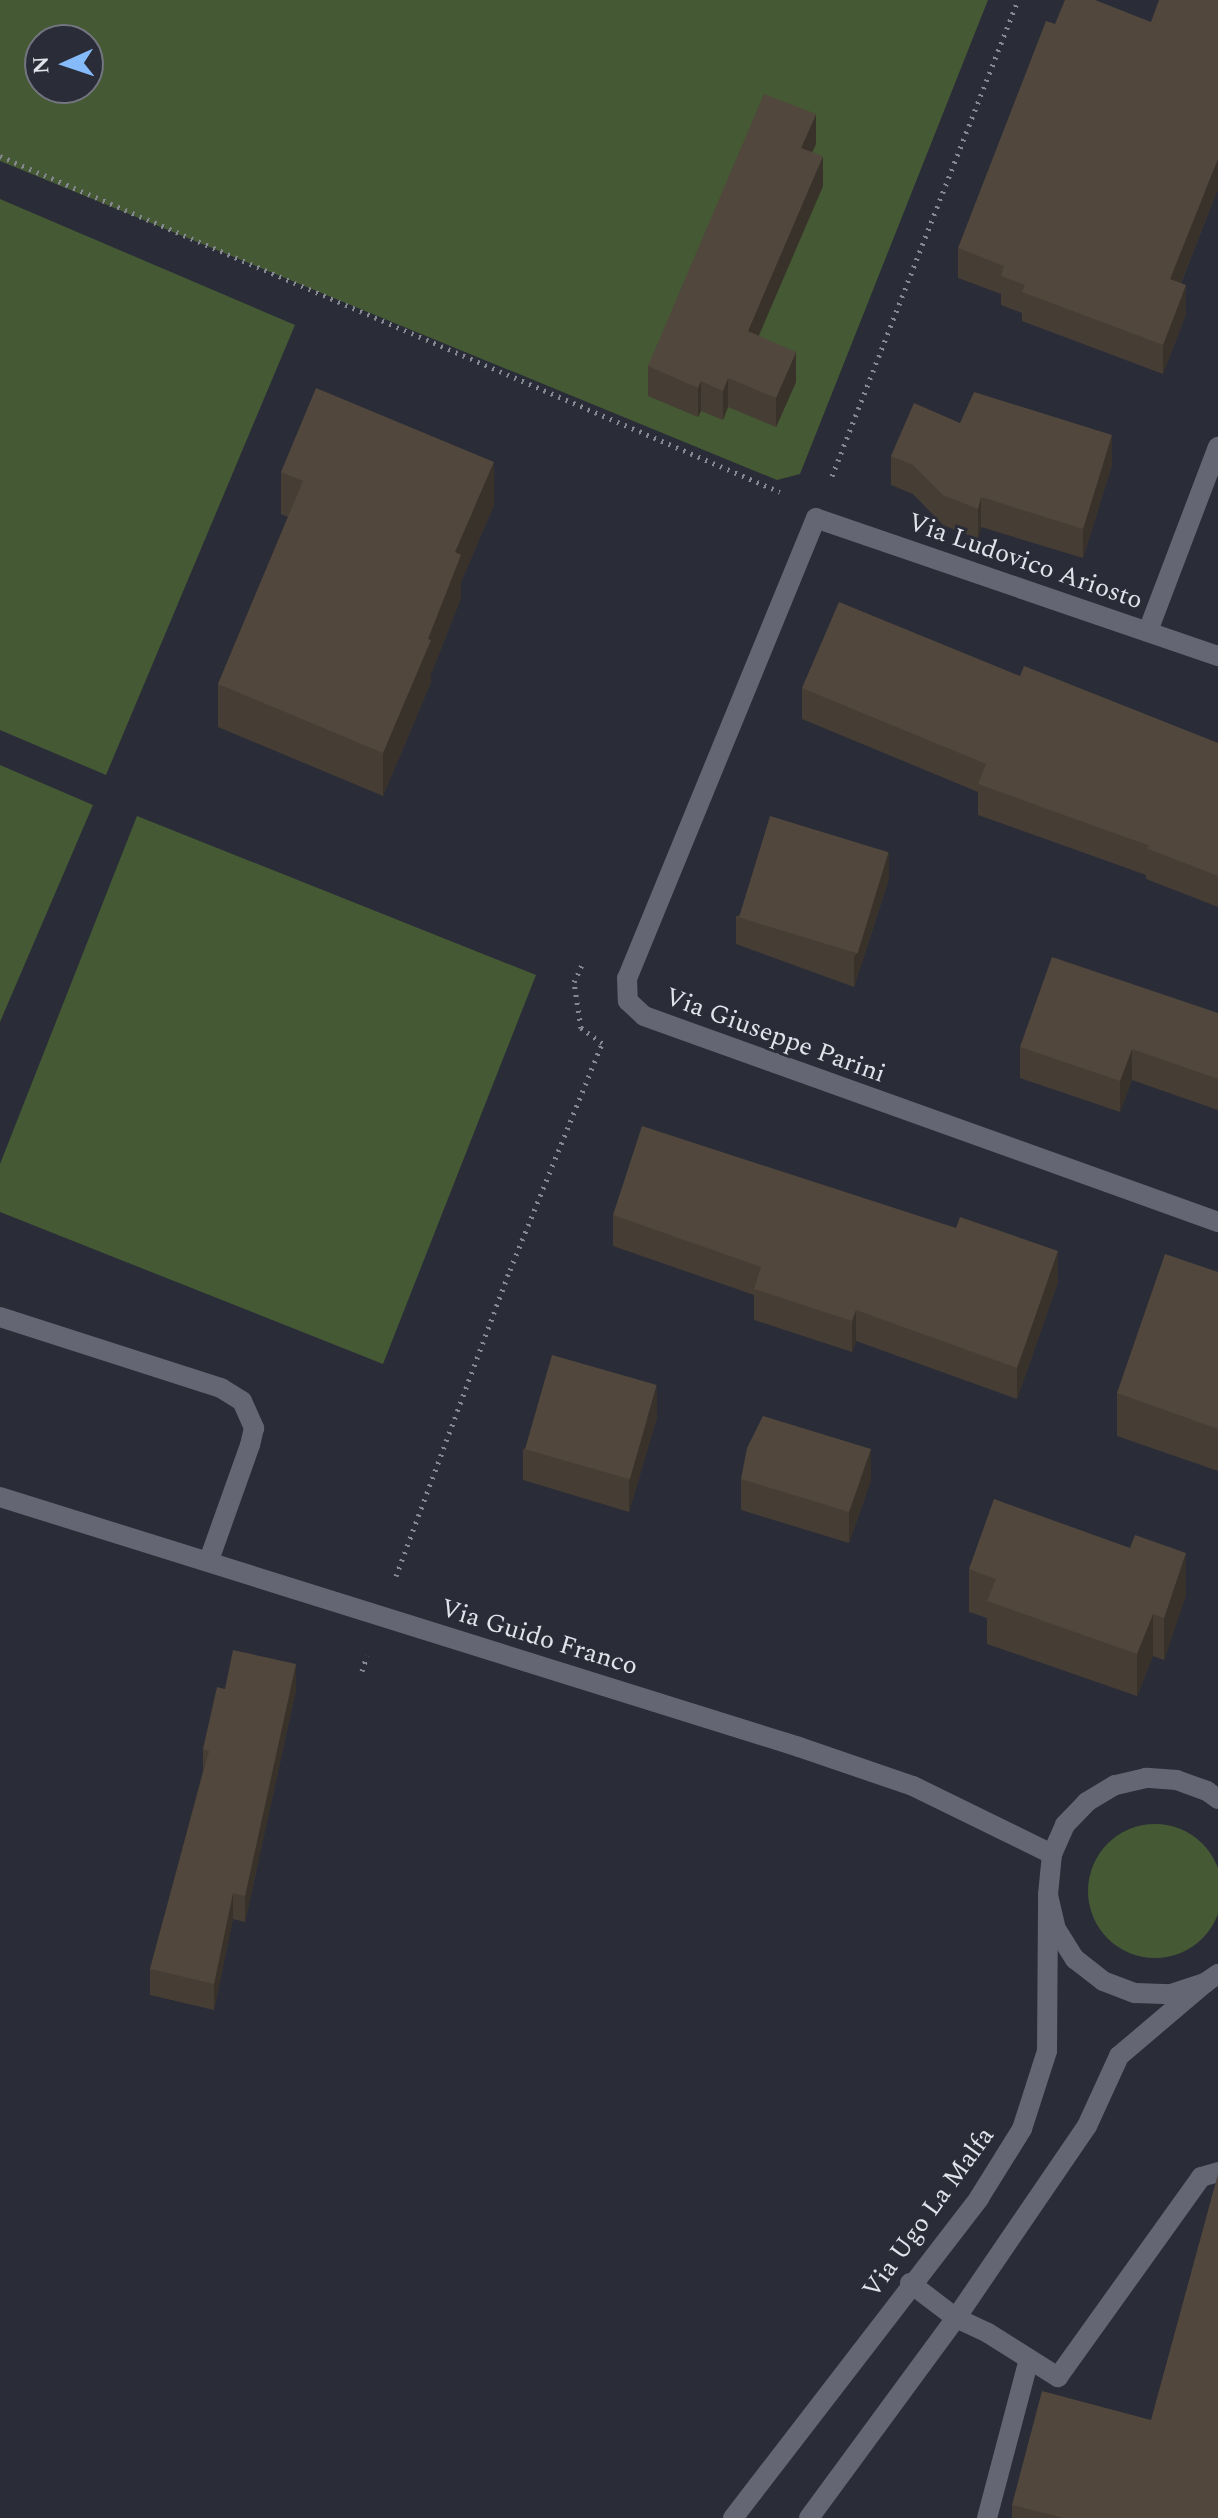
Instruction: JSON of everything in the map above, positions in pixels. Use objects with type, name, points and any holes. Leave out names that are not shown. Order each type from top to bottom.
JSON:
[{"type":"street","points":[[1148,631],[1218,447]]},
{"type":"street","name":"Via Ludovico Ariosto","points":[[816,518],[1218,656]]},
{"type":"street","name":"Via Giuseppe Parini","points":[[816,518],[627,978],[628,1001],[644,1016],[1218,1222]]},
{"type":"street","points":[[0,1317],[221,1388],[242,1401],[254,1428],[209,1560]]},
{"type":"street","name":"Via Guido Franco","points":[[0,1497],[209,1560],[913,1786],[1052,1854]]},
{"type":"street","points":[[1211,1978],[1171,1994],[1135,1993],[1103,1981],[1075,1959],[1056,1929],[1048,1895],[1052,1854],[1065,1825],[1087,1802],[1115,1785],[1146,1778],[1177,1780],[1214,1789]]},
{"type":"street","name":"Via Ugo La Malfa","points":[[733,2518],[910,2283],[979,2198],[1022,2129],[1047,2051],[1048,1895]]},
{"type":"street","points":[[809,2518],[956,2318],[1087,2126],[1119,2056],[1211,1978]]},
{"type":"street","points":[[910,2283],[956,2318],[988,2333],[1058,2377],[1201,2177],[1218,2172]]},
{"type":"street","points":[[987,2518],[1029,2359]]},
{"type":"path","points":[[0,156],[769,487],[816,518],[1018,0]]},
{"type":"green space","points":[[0,0],[988,0],[800,474],[777,480],[0,161]]},
{"type":"green space","points":[[0,199],[295,325],[106,775],[0,730]]},
{"type":"green space","points":[[0,765],[93,805],[0,1022]]},
{"type":"green space","points":[[137,816],[536,975],[383,1364],[0,1212],[0,1164]]},
{"type":"green space","points":[[1155,1824],[1181,1829],[1202,1844],[1217,1865],[1222,1891],[1217,1917],[1202,1938],[1181,1953],[1155,1958],[1129,1953],[1108,1938],[1093,1917],[1088,1891],[1093,1865],[1108,1844],[1129,1829]]},
{"type":"building","points":[[1065,0],[1095,0],[1151,22],[1159,0],[1218,0],[1218,159],[1170,279],[1186,285],[1163,345],[1022,292],[1025,285],[1001,276],[1004,266],[958,248],[1046,21],[1055,24]]},
{"type":"building","points":[[764,94],[816,114],[801,148],[823,156],[748,331],[796,352],[776,398],[728,378],[723,391],[701,381],[698,388],[648,366]]},
{"type":"building","points":[[316,388],[494,462],[455,552],[461,555],[428,639],[431,640],[383,753],[218,684],[303,481],[281,472]]},
{"type":"building","points":[[974,392],[1112,435],[1083,529],[981,497],[978,509],[943,495],[913,465],[891,456],[914,403],[960,423]]},
{"type":"building","points":[[839,602],[1020,676],[1024,666],[1218,743],[1218,876],[1146,848],[1150,846],[978,784],[986,764],[802,688]]},
{"type":"building","points":[[770,816],[889,852],[858,954],[739,917]]},
{"type":"building","points":[[1052,957],[1218,1013],[1218,1079],[1132,1049],[1120,1081],[1020,1047]]},
{"type":"building","points":[[642,1126],[956,1228],[960,1217],[1058,1251],[1017,1368],[856,1310],[852,1321],[754,1289],[761,1267],[613,1215]]},
{"type":"building","points":[[1165,1254],[1218,1272],[1218,1429],[1117,1393]]},
{"type":"building","points":[[552,1355],[657,1385],[630,1479],[525,1449]]},
{"type":"building","points":[[763,1416],[871,1449],[849,1512],[741,1479],[747,1448]]},
{"type":"building","points":[[994,1499],[1130,1548],[1135,1535],[1186,1553],[1164,1618],[1153,1614],[1137,1654],[987,1601],[996,1579],[969,1569]]},
{"type":"building","points":[[233,1650],[296,1664],[245,1896],[233,1893],[214,1984],[150,1969],[209,1751],[203,1749],[217,1687],[225,1689]]},
{"type":"building","points":[[1218,2174],[1218,2518],[1064,2518],[1012,2505],[1042,2391],[1151,2420]]}]
